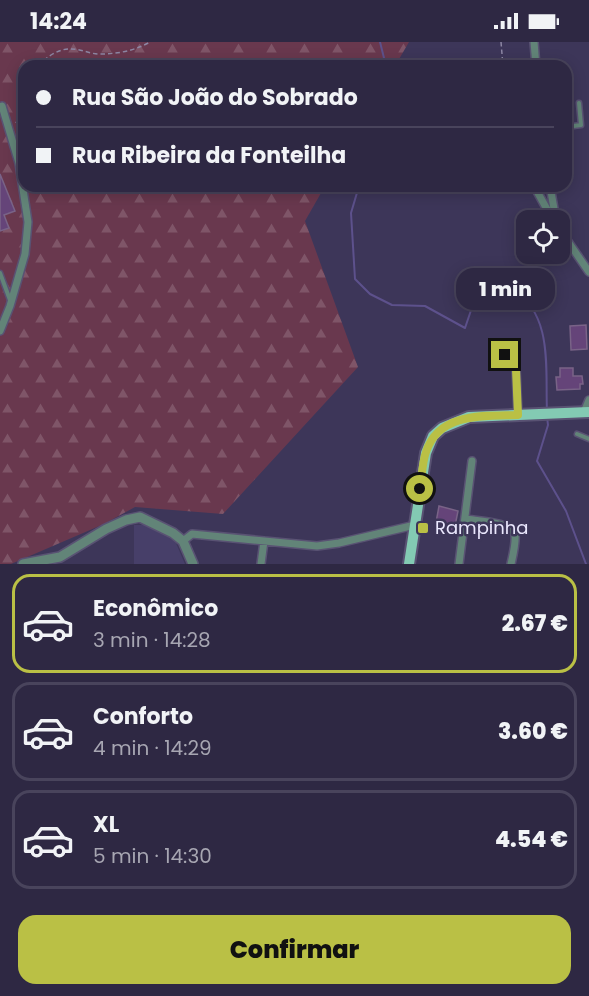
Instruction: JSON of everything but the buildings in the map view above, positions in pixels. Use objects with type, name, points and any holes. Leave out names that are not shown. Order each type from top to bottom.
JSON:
[{"type":"main road","points":[[409,564],[426,453],[433,436],[442,428],[469,417],[587,412]]},
{"type":"street","points":[[534,42],[536,60]]},
{"type":"street","points":[[2,106],[18,160]]},
{"type":"street","points":[[0,331],[25,254],[28,222],[23,192]]},
{"type":"street","points":[[538,192],[549,210]]},
{"type":"street","points":[[551,192],[554,210]]},
{"type":"street","points":[[570,244],[589,272]]},
{"type":"street","points":[[505,355],[516,369],[518,415]]},
{"type":"street","points":[[587,412],[589,400]]},
{"type":"street","points":[[459,564],[472,461]]},
{"type":"street","points":[[23,564],[60,557],[106,529],[126,520],[140,518],[164,528],[183,541],[193,564]]},
{"type":"street","points":[[466,519],[507,526],[513,530],[515,535],[512,564]]},
{"type":"street","points":[[183,541],[192,534],[317,546],[415,525]]},
{"type":"street","points":[[261,564],[264,541]]},
{"type":"lane","points":[[572,126],[581,125],[579,103]]},
{"type":"lane","points":[[0,273],[11,302]]},
{"type":"lane","points":[[577,434],[589,440]]},
{"type":"path","points":[[43,60],[61,50],[71,49],[102,54],[128,52],[150,42]]},
{"type":"path","points":[[501,42],[502,60]]},
{"type":"path","points":[[9,131],[18,120]]},
{"type":"shaded area","points":[[134,525],[146,525],[162,532],[176,543],[185,564],[134,564]]},
{"type":"green space","points":[[0,42],[409,42],[398,60],[18,60],[18,192],[322,192],[305,221],[358,367],[223,514],[135,507],[104,524],[11,564],[0,564]]},
{"type":"waterway","points":[[380,42],[384,60]]},
{"type":"waterway","points":[[357,192],[351,213],[355,279],[370,294],[392,305],[425,306],[465,328],[482,278],[494,280],[512,289],[535,313],[541,328],[546,361],[547,411]]},
{"type":"waterway","points":[[547,417],[548,425],[537,461],[566,511],[586,564]]},
{"type":"place","name":"Rampinha","points":[[423,528]]},
{"type":"route","points":[[420,489],[426,453],[433,436],[442,428],[469,417],[518,415],[516,369],[505,355]]}]
